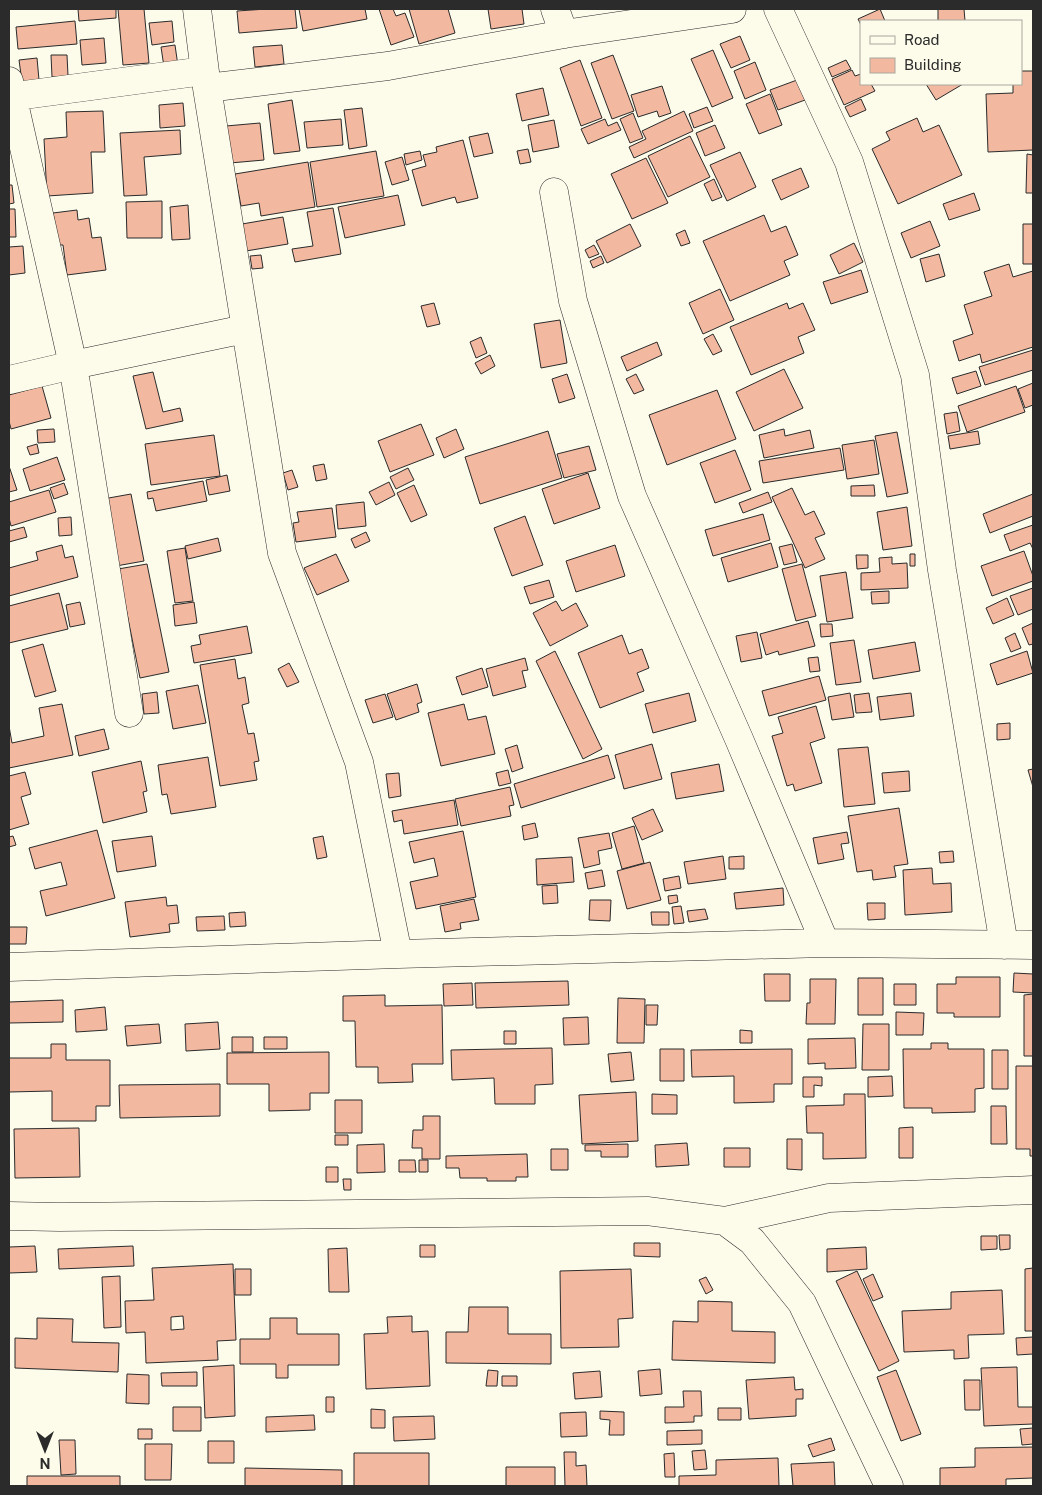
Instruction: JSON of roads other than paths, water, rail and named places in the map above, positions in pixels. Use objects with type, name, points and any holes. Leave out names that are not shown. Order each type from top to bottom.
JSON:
[{"type":"street","points":[[197,9],[245,329],[282,553],[359,762],[398,954]]},
{"type":"street","points":[[555,9],[564,34]]},
{"type":"street","points":[[129,713],[73,365],[10,91],[388,66],[564,34],[732,9]]},
{"type":"street","points":[[778,9],[848,162],[915,375],[942,570],[1004,946]]},
{"type":"street","points":[[554,192],[573,301],[632,496],[825,943]]},
{"type":"street","points":[[9,380],[245,329]]},
{"type":"street","points":[[9,967],[398,954],[825,943],[1033,945]]},
{"type":"street","points":[[9,1216],[647,1211],[725,1221],[830,1198],[1033,1190]]},
{"type":"street","points":[[725,1221],[752,1241],[802,1302],[888,1486]]}]
